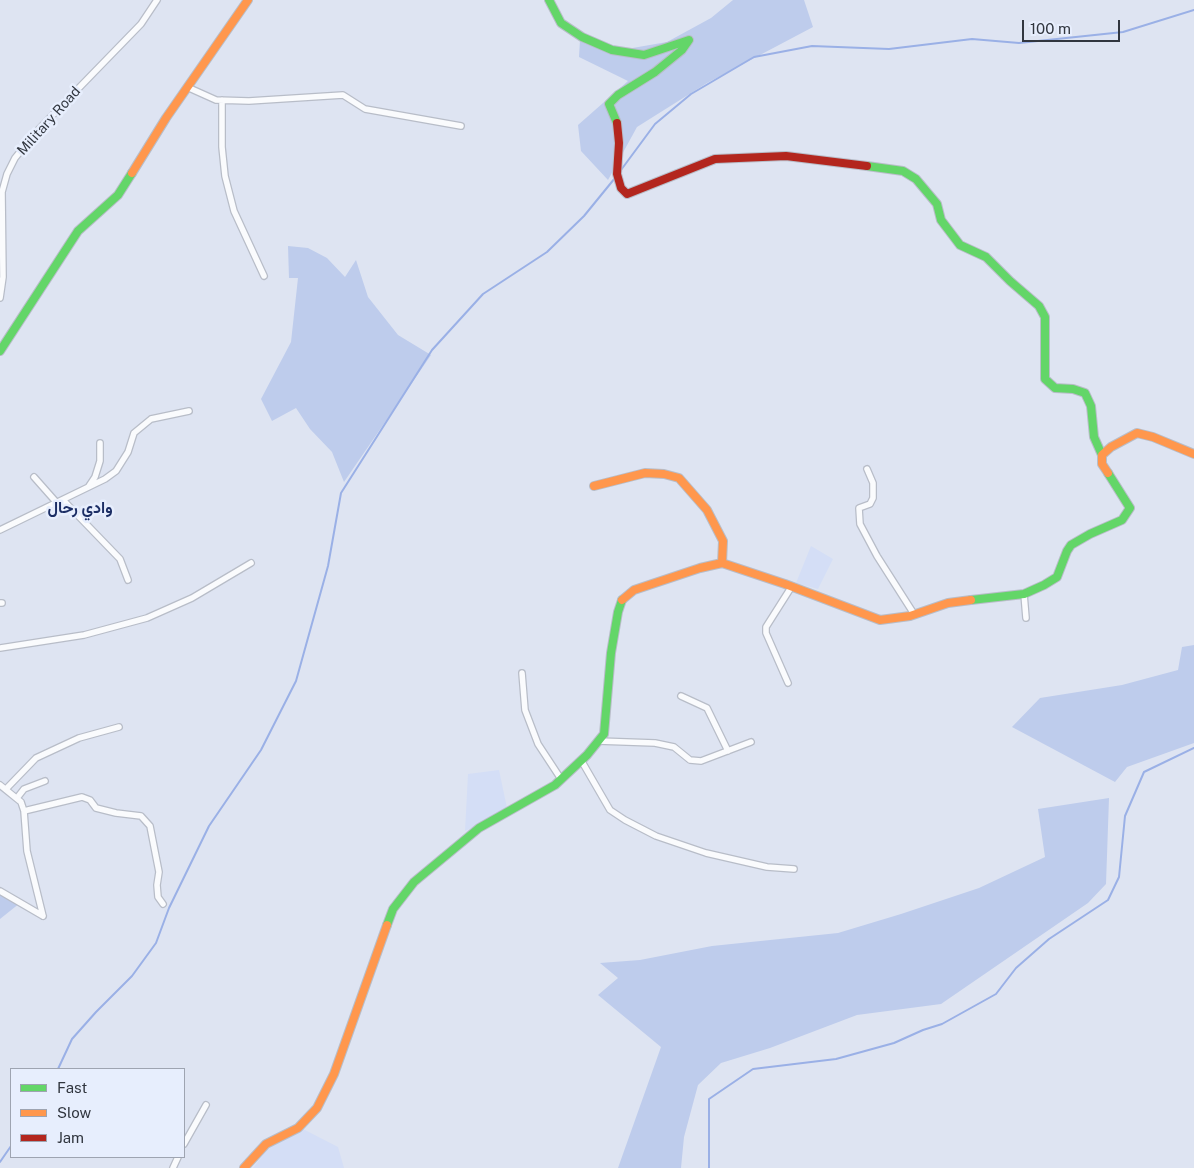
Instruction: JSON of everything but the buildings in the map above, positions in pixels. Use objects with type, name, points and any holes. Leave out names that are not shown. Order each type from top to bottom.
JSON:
[{"type":"street","name":"Military Road","points":[[0,298],[3,277],[2,192],[15,158],[39,129],[141,24],[157,0]]},
{"type":"street","points":[[0,351],[78,231],[118,195],[166,118],[248,0]]},
{"type":"street","points":[[244,1168],[266,1144],[298,1128],[316,1108],[334,1074],[378,946],[393,909],[414,882],[479,828],[555,785],[604,734],[611,653],[622,598],[634,590],[654,583],[700,568],[722,564],[792,586],[880,620],[914,614],[948,604],[1024,594],[1044,585],[1057,577],[1071,545],[1090,534],[1122,520],[1130,508],[1102,464],[1102,454],[1094,437],[1091,406],[1085,393],[1073,389],[1055,388],[1045,379],[1045,317],[1039,306],[986,257],[960,245],[941,220],[937,204],[916,179],[903,171],[786,156],[716,159],[627,194],[621,188],[617,174],[617,121],[609,104],[618,95],[655,72],[682,50],[689,40],[644,55],[612,50],[582,37],[562,23],[549,0]]},
{"type":"street","points":[[187,87],[216,100],[249,102],[343,95],[365,109],[461,126]]},
{"type":"street","points":[[222,100],[222,147],[225,176],[234,211],[264,276]]},
{"type":"street","points":[[0,530],[105,479],[116,471],[128,452],[134,433],[151,420],[189,411]]},
{"type":"street","points":[[1102,454],[1137,433],[1153,437],[1194,454]]},
{"type":"street","points":[[88,487],[95,477],[100,461],[100,443]]},
{"type":"street","points":[[867,469],[873,483],[874,498],[870,504],[858,508],[860,524],[914,614]]},
{"type":"street","points":[[594,486],[645,473],[664,474],[679,478],[707,510],[719,533],[723,541],[722,564]]},
{"type":"street","points":[[34,477],[57,503]]},
{"type":"street","points":[[63,500],[120,559],[128,580]]},
{"type":"street","points":[[0,648],[84,635],[147,618],[192,598],[251,562]]},
{"type":"street","points":[[788,683],[766,633],[766,628],[792,586]]},
{"type":"street","points":[[1024,594],[1026,618]]},
{"type":"street","points":[[522,673],[525,710],[538,744],[561,779]]},
{"type":"street","points":[[681,696],[707,708],[728,751]]},
{"type":"street","points":[[6,789],[36,758],[79,738],[119,727]]},
{"type":"street","points":[[598,741],[655,743],[674,748],[690,760],[701,761],[752,742]]},
{"type":"street","points":[[581,760],[610,810],[656,836],[706,853],[767,867],[794,869]]},
{"type":"street","points":[[17,798],[24,789],[45,780]]},
{"type":"street","points":[[0,785],[21,802],[24,811],[27,851],[44,916],[0,891]]},
{"type":"street","points":[[24,811],[82,797],[90,800],[96,808],[141,816],[150,826],[159,872],[158,897],[162,904]]},
{"type":"street","points":[[185,1142],[206,1105]]},
{"type":"shaded area","points":[[733,0],[804,0],[813,27],[707,83],[637,127],[608,180],[581,151],[578,125],[628,81],[579,57],[580,40],[621,50],[667,42],[711,18]]},
{"type":"shaded area","points":[[288,246],[308,248],[327,258],[345,277],[356,260],[368,297],[398,335],[431,355],[344,482],[332,452],[310,429],[296,408],[272,421],[261,399],[291,342],[298,278],[289,278]]},
{"type":"shaded area","points":[[811,546],[833,559],[818,589],[796,583]]},
{"type":"shaded area","points":[[1194,645],[1194,743],[1127,767],[1115,782],[1012,727],[1040,698],[1122,685],[1178,670],[1182,647]]},
{"type":"shaded area","points":[[499,770],[507,808],[486,822],[465,831],[468,774]]},
{"type":"shaded area","points":[[1109,798],[1106,884],[1088,903],[941,1004],[857,1015],[770,1048],[721,1063],[698,1085],[684,1137],[681,1168],[618,1168],[661,1047],[598,995],[618,978],[600,963],[640,960],[712,946],[838,933],[901,914],[979,888],[1045,857],[1038,809]]},
{"type":"shaded area","points":[[0,891],[20,903],[0,919]]},
{"type":"shaded area","points":[[303,1129],[338,1147],[344,1168],[253,1168],[268,1148]]},
{"type":"waterway","points":[[621,170],[655,124],[691,94],[754,57],[812,46],[889,49],[972,39],[1019,43],[1123,32],[1194,10]]},
{"type":"waterway","points":[[58,1068],[72,1039],[132,976],[156,943],[169,908],[209,826],[261,750],[296,681],[328,566],[341,493],[432,350],[483,294],[547,252],[584,216],[615,178]]},
{"type":"waterway","points":[[709,1168],[709,1099],[753,1069],[836,1059],[894,1043],[942,1024],[996,994],[1016,968],[1049,939],[1108,900],[1119,877],[1125,816],[1144,772],[1194,748]]},
{"type":"waterway","points":[[0,1162],[10,1147]]},
{"type":"traffic: fast","points":[[549,0],[561,23],[582,37],[612,50],[644,55],[689,40],[682,50],[655,72],[618,95],[609,104],[617,123]]},
{"type":"traffic: fast","points":[[867,166],[903,171],[916,179],[937,204],[941,220],[960,245],[986,257],[1039,306],[1045,317],[1045,379],[1055,388],[1073,389],[1085,393],[1091,406],[1094,437],[1102,455]]},
{"type":"traffic: fast","points":[[0,351],[78,231],[118,195],[132,173]]},
{"type":"traffic: fast","points":[[971,600],[1024,594],[1044,585],[1057,577],[1071,545],[1090,534],[1122,520],[1130,508],[1108,473]]},
{"type":"traffic: fast","points":[[387,925],[393,909],[414,882],[479,828],[555,785],[587,755],[604,734],[611,653],[622,600]]},
{"type":"traffic: slow","points":[[132,173],[166,118],[248,0]]},
{"type":"traffic: slow","points":[[1108,473],[1102,464],[1102,455],[1111,447],[1137,433],[1153,437],[1194,454]]},
{"type":"traffic: slow","points":[[594,486],[645,473],[664,474],[679,478],[707,510],[723,541],[722,563]]},
{"type":"traffic: slow","points":[[622,600],[634,590],[700,568],[722,563],[785,584],[880,620],[910,616],[948,603],[971,600]]},
{"type":"traffic: slow","points":[[244,1168],[266,1144],[298,1128],[317,1108],[334,1074],[387,925]]},
{"type":"traffic: jam","points":[[617,123],[619,143],[617,174],[621,188],[627,194],[715,159],[786,156],[867,166]]},
{"type":"district","name":"وادي رحال","points":[[80,508]]}]
